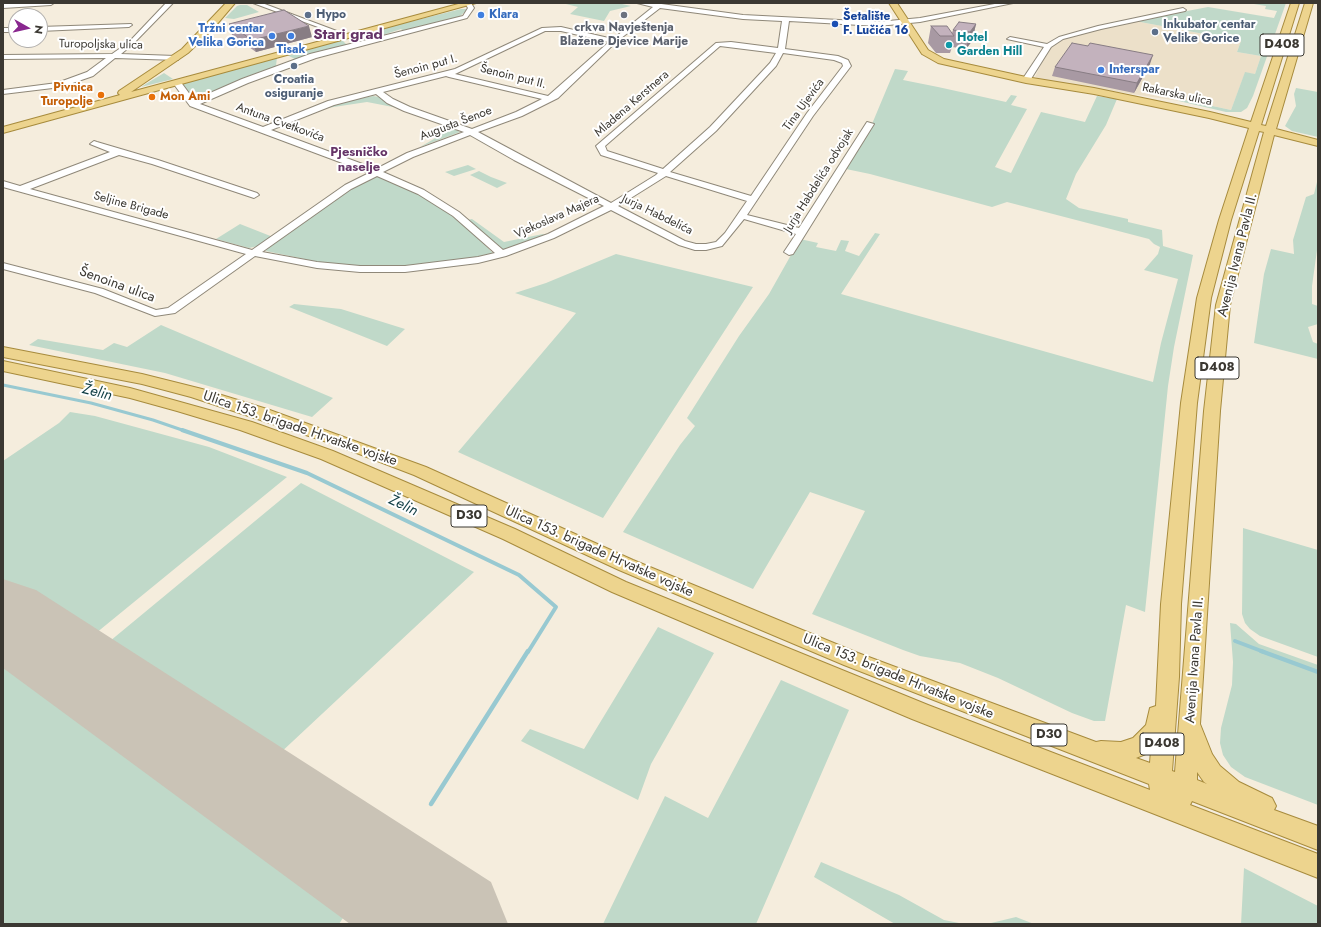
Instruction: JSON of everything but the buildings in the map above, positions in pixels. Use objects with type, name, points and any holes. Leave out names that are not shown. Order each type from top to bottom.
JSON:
[{"type":"main road","points":[[103,103],[130,89],[175,58],[204,34],[231,3]]},
{"type":"main road","name":"Rakarska ulica","points":[[893,3],[924,52],[949,64],[1026,80],[1089,90],[1210,115],[1317,143]]},
{"type":"main road","name":"Avenija Ivana Pavla II.","points":[[1295,3],[1263,128],[1223,305],[1212,411],[1185,787],[1179,803],[1170,810],[1162,794],[1160,778],[1169,677],[1171,604],[1188,411],[1204,298],[1225,220],[1263,128],[1309,3]]},
{"type":"main road","points":[[3,130],[176,83],[283,56],[348,36],[470,5]]},
{"type":"main road","points":[[130,89],[129,92],[140,93]]},
{"type":"main road","points":[[1210,115],[1244,116],[1284,141],[1317,143]]},
{"type":"main road","name":"Ulica 153. brigade Hrvatske vojske","points":[[3,352],[127,376],[196,394],[261,413],[339,440],[420,472],[626,565],[913,684],[1185,787]]},
{"type":"main road","name":"Ulica 153. brigade Hrvatske vojske","points":[[3,366],[115,389],[175,405],[246,426],[327,455],[367,471],[509,534],[619,587],[920,712],[1170,810]]},
{"type":"main road","points":[[1081,748],[1121,752],[1134,749],[1144,743],[1156,728],[1161,696],[1169,677]]},
{"type":"main road","points":[[1190,721],[1202,759],[1212,774],[1231,790],[1282,813],[1311,835]]},
{"type":"main road","name":"D30","points":[[1185,787],[1311,835]]},
{"type":"main road","name":"D30","points":[[1170,810],[1318,866]]},
{"type":"street","points":[[3,6],[51,3]]},
{"type":"street","points":[[3,92],[53,86],[75,81],[90,74],[116,56],[170,3]]},
{"type":"street","points":[[256,3],[348,36]]},
{"type":"street","points":[[269,8],[282,3]]},
{"type":"street","points":[[640,3],[725,15],[786,20],[873,24],[906,22],[1010,3]]},
{"type":"street","points":[[176,83],[193,104],[300,60],[467,16],[470,5]]},
{"type":"street","name":"Augusta Šenoe","points":[[253,253],[278,237],[338,193],[376,172],[410,155],[518,114],[550,99],[564,89],[614,41],[658,6]]},
{"type":"street","points":[[1026,80],[1048,46],[1068,35],[1183,10]]},
{"type":"street","name":"Vjekoslava Majera","points":[[253,253],[316,266],[374,269],[435,266],[502,254],[552,236],[612,206],[649,184],[713,129],[773,64],[781,51],[786,20]]},
{"type":"street","points":[[48,29],[129,25]]},
{"type":"street","name":"Šenoin put I.","points":[[264,130],[321,106],[447,75],[470,66],[547,28],[561,29],[614,41]]},
{"type":"street","points":[[1005,45],[1016,31]]},
{"type":"street","points":[[1010,38],[1048,46]]},
{"type":"street","name":"Mladena Kerstnera","points":[[753,200],[611,156],[604,153],[600,146],[680,78],[714,45],[726,43],[781,51]]},
{"type":"street","name":"Tina Ujevića","points":[[742,216],[810,115],[847,66],[847,64],[840,60],[781,51]]},
{"type":"street","name":"Turopoljska ulica","points":[[3,57],[76,55],[175,58]]},
{"type":"street","points":[[283,56],[291,60],[300,60]]},
{"type":"street","points":[[282,67],[285,61],[283,56]]},
{"type":"street","name":"Šenoin put II.","points":[[447,75],[550,99]]},
{"type":"street","name":"Jurja Habdelića","points":[[378,92],[390,101],[407,109],[443,120],[470,132],[517,158],[682,243],[701,247],[711,246],[722,242],[742,216]]},
{"type":"street","name":"Antuna Cvetkovića","points":[[193,104],[405,183],[456,214],[502,254]]},
{"type":"street","name":"Jurja Habdelića odvojak","points":[[789,252],[870,124]]},
{"type":"street","points":[[94,144],[155,162],[254,195]]},
{"type":"street","points":[[20,189],[118,152]]},
{"type":"street","name":"Seljine Brigade","points":[[3,184],[253,253]]},
{"type":"street","points":[[742,216],[801,232]]},
{"type":"street","name":"Šenoina ulica","points":[[3,266],[99,291],[155,314],[161,314],[176,308],[253,253]]},
{"type":"shaded area","points":[[1135,21],[1241,41],[1237,52],[1261,56],[1255,74],[1245,73],[1231,110],[1180,99],[1179,101],[1045,81],[1035,77],[1049,48],[1053,44],[1070,37]]},
{"type":"green space","points":[[562,3],[623,3],[622,4],[631,6],[610,11],[604,21],[570,14],[578,7]]},
{"type":"green space","points":[[1248,3],[1286,3],[1253,96],[1247,108],[1241,112],[1226,112],[1179,101],[1180,99],[1231,110],[1245,72],[1255,74],[1261,56],[1237,52],[1241,41],[1135,21],[1208,7],[1274,18],[1277,11],[1265,9],[1266,6]]},
{"type":"green space","points":[[247,5],[259,12],[234,19],[225,18],[237,6]]},
{"type":"green space","points":[[461,9],[468,9],[459,17],[403,31],[401,29],[374,38],[364,39],[353,36]]},
{"type":"green space","points":[[345,39],[347,40],[343,41],[347,45],[297,60],[287,55]]},
{"type":"green space","points":[[277,57],[276,66],[281,65],[202,98],[192,98],[182,84]]},
{"type":"green space","points":[[895,69],[908,71],[903,80],[1006,102],[1011,95],[1017,96],[1011,105],[1027,109],[995,167],[1011,173],[1041,112],[1085,122],[1097,96],[1117,99],[1106,125],[1076,174],[1066,199],[1079,208],[1128,219],[1128,222],[1162,230],[1163,246],[1193,255],[1174,347],[1168,386],[1145,612],[1126,605],[1105,721],[1094,721],[1072,713],[998,678],[960,663],[920,656],[812,614],[865,511],[810,492],[753,589],[623,532],[680,445],[695,426],[687,418],[739,336],[769,294],[800,239],[818,243],[816,247],[836,251],[841,240],[849,241],[845,251],[859,256],[875,233],[880,234],[841,294],[1153,382],[1161,343],[1178,279],[1144,270],[1158,254],[1160,247],[1149,239],[1007,202],[992,207],[870,174],[846,169],[872,124]]},
{"type":"green space","points":[[164,73],[173,79],[141,87],[149,82]]},
{"type":"green space","points":[[1296,88],[1318,92],[1318,137],[1292,131],[1285,126],[1296,106],[1294,94]]},
{"type":"green space","points":[[373,96],[380,97],[398,108],[367,102],[327,108],[336,103]]},
{"type":"green space","points":[[443,123],[460,132],[420,147],[434,139],[445,127]]},
{"type":"green space","points":[[468,165],[476,169],[454,176],[445,172]]},
{"type":"green space","points":[[479,171],[507,183],[497,188],[470,175]]},
{"type":"green space","points":[[373,177],[380,177],[410,189],[435,203],[466,227],[493,253],[478,258],[406,266],[359,266],[328,264],[266,251],[267,248],[342,193]]},
{"type":"green space","points":[[1318,178],[1318,243],[1312,286],[1312,304],[1318,306],[1318,324],[1308,327],[1313,342],[1318,344],[1318,359],[1254,343],[1264,274],[1271,249],[1294,254],[1293,240],[1306,197],[1314,194]]},
{"type":"green space","points":[[472,219],[504,242],[543,234],[547,236],[508,249],[503,249],[467,220]]},
{"type":"green space","points":[[240,224],[273,237],[258,246],[249,248],[216,239]]},
{"type":"green space","points":[[616,254],[753,287],[603,518],[458,452],[576,313],[515,293],[546,283]]},
{"type":"green space","points":[[294,304],[341,309],[405,329],[387,346],[289,307]]},
{"type":"green space","points":[[161,325],[333,398],[312,417],[165,373],[29,345],[38,339],[103,350],[114,343],[127,347]]},
{"type":"green space","points":[[70,412],[95,416],[209,447],[287,477],[90,638],[3,583],[3,461],[59,423]]},
{"type":"green space","points":[[301,483],[474,572],[277,756],[104,646]]},
{"type":"green space","points":[[1243,528],[1318,550],[1318,657],[1260,636],[1250,629],[1245,623],[1242,614]]},
{"type":"green space","points":[[1230,623],[1236,624],[1259,644],[1318,665],[1318,805],[1245,777],[1231,767],[1223,755],[1220,743],[1221,728],[1232,685],[1233,662]]},
{"type":"green space","points":[[658,627],[714,653],[651,764],[638,800],[521,741],[530,729],[584,749]]},
{"type":"green space","points":[[3,644],[360,892],[339,924],[3,924]]},
{"type":"green space","points":[[781,680],[849,710],[756,924],[603,924],[665,796],[708,818]]},
{"type":"green space","points":[[821,862],[899,895],[944,920],[964,924],[895,924],[814,877]]},
{"type":"green space","points":[[1244,868],[1318,906],[1318,924],[1241,924]]},
{"type":"green space","points":[[1016,917],[1034,924],[987,924]]},
{"type":"waterway","name":"Želin","points":[[3,385],[91,403],[153,420],[185,431]]},
{"type":"waterway","name":"Želin","points":[[182,430],[307,473],[519,575],[556,607],[528,652]]},
{"type":"waterway","points":[[1235,641],[1264,652]]},
{"type":"waterway","name":"Želin","points":[[431,804],[528,651]]},
{"type":"waterway","points":[[1261,651],[1318,672]]},
{"type":"runway","points":[[3,617],[449,924]]},
{"type":"place","name":"Hypo","points":[[308,15]]},
{"type":"place","name":"Klara","points":[[481,15]]},
{"type":"place","name":"crkva Navještenja Blažene Djevice Marije","points":[[624,15]]},
{"type":"place","name":"Šetalište F. Lučića 16","points":[[835,24]]},
{"type":"place","name":"Inkubator centar Velike Gorice","points":[[1155,32]]},
{"type":"place","name":"Tržni centar Velika Gorica","points":[[272,36]]},
{"type":"place","name":"Tisak","points":[[291,36]]},
{"type":"place","name":"Hotel Garden Hill","points":[[949,45]]},
{"type":"place","name":"Croatia osiguranje","points":[[294,66]]},
{"type":"place","name":"Interspar","points":[[1101,70]]},
{"type":"place","name":"Pivnica Turopolje","points":[[101,95]]},
{"type":"place","name":"Mon Ami","points":[[152,97]]},
{"type":"district","name":"Stari grad","points":[[348,35]]},
{"type":"district","name":"Pjesničko naselje","points":[[359,160]]}]
